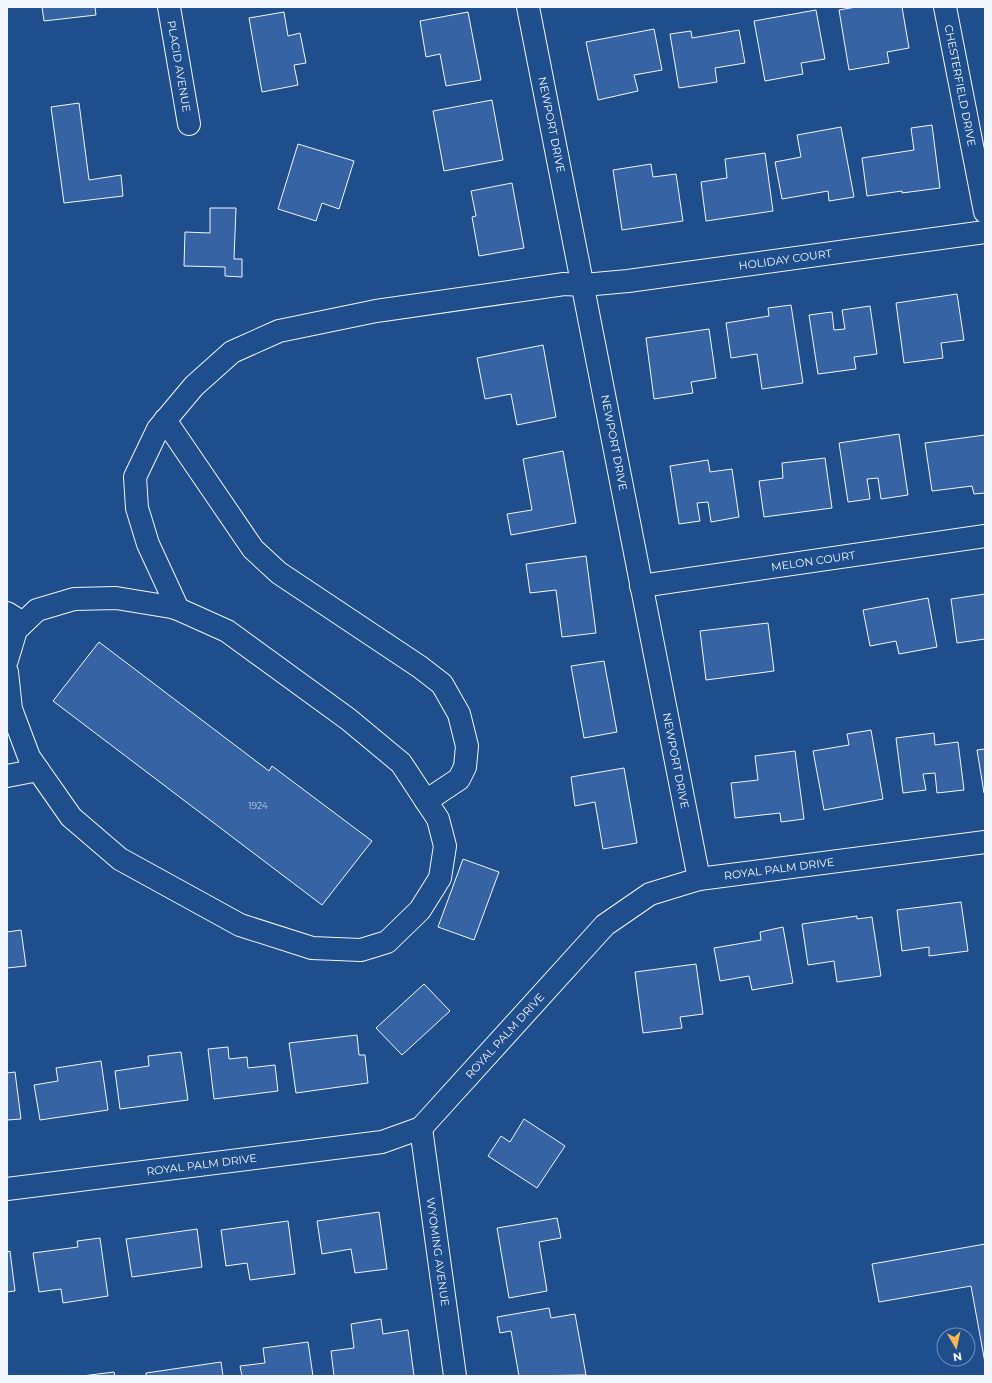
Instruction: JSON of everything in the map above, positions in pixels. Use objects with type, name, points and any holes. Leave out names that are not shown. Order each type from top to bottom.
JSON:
[{"type":"street","name":"PLACID AVENUE","points":[[169,7],[189,124]]},
{"type":"street","name":"NEWPORT DRIVE","points":[[528,7],[584,285],[641,586],[699,878]]},
{"type":"street","name":"CHESTERFIELD DRIVE","points":[[945,7],[985,212]]},
{"type":"street","name":"HOLIDAY COURT","points":[[178,609],[148,544],[137,508],[135,477],[158,429],[194,386],[232,352],[280,331],[376,311],[564,284],[584,285],[985,232]]},
{"type":"street","points":[[165,420],[253,549],[279,572],[420,667],[442,684],[460,714],[467,746],[465,767],[459,780],[426,801]]},
{"type":"street","name":"MELON COURT","points":[[641,586],[985,536]]},
{"type":"street","points":[[7,660],[16,630],[15,618],[74,599],[116,598],[178,609],[227,631],[348,719],[401,763],[438,819],[445,846],[440,878],[420,910],[387,942],[362,950],[312,948],[240,925],[120,859],[71,817],[29,757],[11,709],[7,672]]},
{"type":"street","points":[[7,776],[38,770]]},
{"type":"street","name":"ROYAL PALM DRIVE","points":[[7,1189],[382,1142],[420,1128],[605,925],[650,894],[699,878],[985,842]]},
{"type":"street","name":"WYOMING AVENUE","points":[[420,1128],[455,1376]]},
{"type":"building","points":[[42,7],[95,7],[96,15],[44,21]]},
{"type":"building","points":[[856,7],[902,7],[909,48],[887,52],[889,63],[849,70],[839,10]]},
{"type":"building","points":[[816,10],[825,59],[801,63],[803,74],[765,81],[754,21]]},
{"type":"building","points":[[284,12],[288,36],[300,33],[306,63],[294,65],[298,85],[262,92],[249,18]]},
{"type":"building","points":[[468,12],[481,80],[446,86],[440,54],[426,57],[420,21]]},
{"type":"building","points":[[654,29],[662,70],[634,75],[638,91],[598,100],[586,42]]},
{"type":"building","points":[[739,30],[745,63],[715,68],[717,82],[679,88],[670,34],[691,31],[692,38]]},
{"type":"building","points":[[492,100],[503,160],[444,171],[433,111]]},
{"type":"building","points":[[79,103],[89,180],[121,175],[123,196],[64,203],[51,107]]},
{"type":"building","points":[[932,125],[940,188],[867,196],[862,158],[914,150],[911,128]]},
{"type":"building","points":[[841,127],[854,197],[829,201],[828,191],[782,199],[775,162],[801,157],[797,135]]},
{"type":"building","points":[[298,144],[354,161],[339,209],[322,203],[316,221],[278,209]]},
{"type":"building","points":[[765,153],[773,211],[706,221],[701,182],[727,178],[725,159]]},
{"type":"building","points":[[651,164],[653,177],[676,174],[683,221],[622,230],[613,170]]},
{"type":"building","points":[[512,183],[524,248],[479,256],[472,217],[476,216],[471,191]]},
{"type":"building","points":[[210,208],[236,208],[234,259],[242,259],[242,277],[225,276],[225,267],[184,266],[185,232],[210,233]]},
{"type":"building","points":[[957,294],[964,340],[941,343],[943,358],[904,363],[896,303]]},
{"type":"building","points":[[791,305],[803,383],[762,389],[757,354],[731,358],[726,323],[769,316],[768,308]]},
{"type":"building","points":[[870,306],[877,354],[854,357],[856,369],[818,374],[809,315],[832,312],[834,330],[845,329],[842,310]]},
{"type":"building","points":[[709,329],[716,378],[691,382],[693,393],[654,399],[646,338]]},
{"type":"building","points":[[543,345],[556,417],[517,425],[511,394],[485,399],[477,358]]},
{"type":"building","points":[[899,434],[908,495],[881,499],[878,478],[867,479],[870,499],[848,502],[839,443]]},
{"type":"building","points":[[985,435],[985,493],[974,494],[972,486],[932,491],[925,443]]},
{"type":"building","points":[[563,451],[576,523],[511,535],[507,514],[532,510],[523,459]]},
{"type":"building","points":[[825,458],[832,508],[764,517],[759,481],[783,478],[782,463]]},
{"type":"building","points":[[708,460],[710,472],[732,469],[739,517],[711,522],[708,502],[697,503],[700,521],[679,524],[670,466]]},
{"type":"building","points":[[586,556],[596,633],[562,637],[556,590],[530,593],[526,564]]},
{"type":"building","points":[[985,594],[985,639],[957,643],[951,599]]},
{"type":"building","points":[[928,598],[937,647],[899,654],[896,641],[870,646],[863,610]]},
{"type":"building","points":[[768,623],[774,671],[706,680],[700,631]]},
{"type":"building","points":[[99,642],[269,771],[272,766],[372,841],[322,905],[53,701]]},
{"type":"building","points":[[604,661],[617,732],[584,738],[571,666]]},
{"type":"building","points":[[871,730],[883,799],[824,810],[813,751],[849,745],[847,734]]},
{"type":"building","points":[[934,733],[935,745],[958,742],[964,790],[937,793],[935,773],[923,774],[926,790],[903,793],[896,738]]},
{"type":"building","points":[[985,749],[985,793],[984,793],[977,750]]},
{"type":"building","points":[[795,751],[804,819],[781,822],[780,813],[735,818],[731,783],[758,780],[755,756]]},
{"type":"building","points":[[624,768],[637,843],[603,849],[595,802],[575,806],[571,777]]},
{"type":"building","points":[[463,859],[499,872],[474,940],[438,927]]},
{"type":"building","points":[[961,902],[968,951],[929,956],[929,947],[902,951],[897,910]]},
{"type":"building","points":[[857,916],[857,919],[872,917],[881,976],[837,982],[834,961],[808,965],[802,924]]},
{"type":"building","points":[[783,927],[793,983],[752,990],[749,976],[720,981],[714,948],[761,940],[760,932]]},
{"type":"building","points":[[21,930],[26,966],[7,968],[7,932]]},
{"type":"building","points":[[696,964],[703,1014],[680,1017],[682,1028],[643,1033],[635,972]]},
{"type":"building","points":[[424,984],[450,1011],[402,1055],[376,1028]]},
{"type":"building","points":[[357,1035],[359,1055],[365,1055],[368,1083],[296,1093],[289,1043]]},
{"type":"building","points":[[228,1047],[229,1059],[247,1057],[248,1068],[275,1065],[278,1091],[214,1099],[208,1049]]},
{"type":"building","points":[[181,1052],[188,1100],[120,1109],[115,1071],[149,1066],[148,1056]]},
{"type":"building","points":[[101,1061],[108,1110],[40,1120],[34,1085],[58,1081],[56,1068]]},
{"type":"building","points":[[15,1072],[21,1119],[7,1120],[7,1073]]},
{"type":"building","points":[[524,1119],[565,1146],[537,1188],[488,1156],[501,1136],[510,1142]]},
{"type":"building","points":[[379,1212],[387,1269],[355,1273],[351,1249],[322,1254],[317,1221]]},
{"type":"building","points":[[557,1218],[561,1238],[539,1242],[547,1291],[509,1298],[497,1228]]},
{"type":"building","points":[[288,1221],[295,1274],[250,1280],[247,1263],[226,1266],[221,1230]]},
{"type":"building","points":[[197,1229],[202,1267],[132,1277],[126,1239]]},
{"type":"building","points":[[100,1238],[108,1296],[63,1303],[61,1289],[39,1292],[33,1253],[78,1247],[77,1241]]},
{"type":"building","points":[[985,1244],[985,1363],[971,1286],[879,1302],[872,1264]]},
{"type":"building","points":[[10,1251],[15,1291],[7,1292],[7,1252]]},
{"type":"building","points":[[549,1308],[551,1318],[575,1314],[586,1375],[519,1376],[511,1331],[500,1333],[497,1317]]},
{"type":"building","points":[[381,1319],[383,1334],[408,1330],[414,1376],[334,1376],[331,1351],[354,1348],[351,1324]]},
{"type":"building","points":[[308,1342],[313,1376],[242,1376],[240,1366],[265,1363],[263,1348]]},
{"type":"building","points":[[221,1362],[223,1376],[146,1376],[146,1373]]},
{"type":"building","points":[[114,1372],[115,1376],[82,1376]]}]
